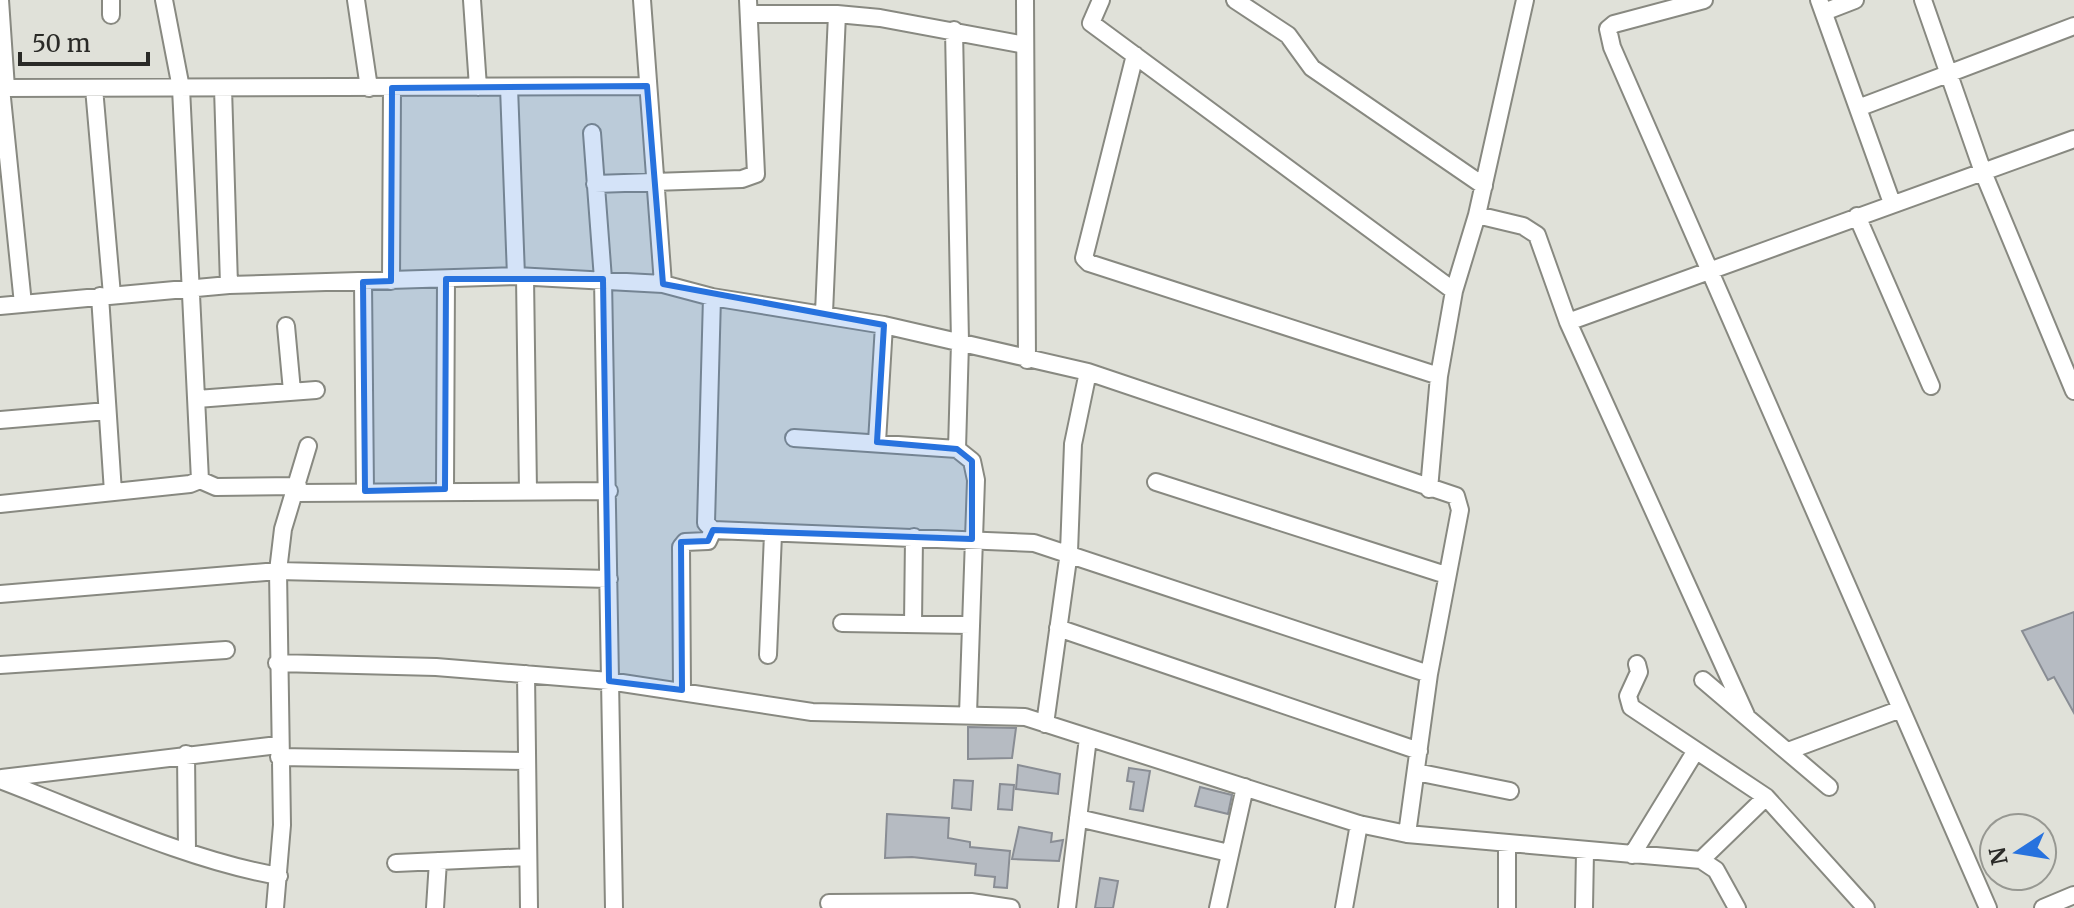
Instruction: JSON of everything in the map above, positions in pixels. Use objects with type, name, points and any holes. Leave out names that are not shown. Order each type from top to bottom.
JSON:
[{"type":"street","points":[[0,0],[2,88],[23,304]]},
{"type":"street","points":[[164,0],[181,88],[188,287],[200,480]]},
{"type":"street","points":[[356,0],[369,88]]},
{"type":"street","points":[[472,0],[478,87]]},
{"type":"street","points":[[642,0],[663,284]]},
{"type":"street","points":[[1025,0],[1027,360]]},
{"type":"street","points":[[1101,0],[1091,23],[1454,291]]},
{"type":"street","points":[[1235,0],[1288,35],[1312,68],[1484,186]]},
{"type":"street","points":[[1429,489],[1439,376],[1454,291],[1477,215],[1525,0]]},
{"type":"street","points":[[1704,0],[1608,29],[1612,47],[1988,908]]},
{"type":"street","points":[[1855,0],[1822,6],[1892,203]]},
{"type":"street","points":[[1923,0],[1983,172],[2074,391]]},
{"type":"street","points":[[595,184],[742,179],[756,174],[749,7],[837,14],[954,30],[1025,45]]},
{"type":"street","points":[[824,313],[837,14]]},
{"type":"street","points":[[1858,108],[1948,71],[2074,26]]},
{"type":"street","points":[[954,30],[960,342],[957,449]]},
{"type":"street","points":[[1135,55],[1084,258],[1089,263],[1439,376]]},
{"type":"street","points":[[2,88],[647,86]]},
{"type":"street","points":[[509,87],[528,491]]},
{"type":"street","points":[[94,88],[113,492]]},
{"type":"street","points":[[223,88],[229,285]]},
{"type":"street","points":[[391,281],[392,88]]},
{"type":"street","points":[[592,133],[603,279],[614,908]]},
{"type":"street","points":[[1568,322],[2074,139]]},
{"type":"street","points":[[1477,215],[1523,226],[1537,235],[1568,322],[1746,715]]},
{"type":"street","points":[[1857,216],[1931,386]]},
{"type":"street","points":[[0,306],[229,285],[520,277],[663,284],[712,297],[884,325],[1088,372],[1456,496],[1459,502],[1429,674],[1407,834]]},
{"type":"street","points":[[445,489],[446,279]]},
{"type":"street","points":[[363,282],[365,491]]},
{"type":"street","points":[[712,297],[706,523],[713,530],[1034,543],[1069,552],[1429,674]]},
{"type":"street","points":[[877,442],[884,325]]},
{"type":"street","points":[[286,326],[292,391]]},
{"type":"street","points":[[1045,724],[1069,552],[1073,444],[1088,372]]},
{"type":"street","points":[[197,399],[316,390]]},
{"type":"street","points":[[0,420],[107,411]]},
{"type":"street","points":[[794,438],[957,449],[972,461],[976,480],[968,714]]},
{"type":"street","points":[[275,908],[279,876],[278,571],[283,529],[308,446]]},
{"type":"street","points":[[0,504],[190,484],[200,480],[216,487],[365,491],[609,491]]},
{"type":"street","points":[[1156,482],[1446,575]]},
{"type":"street","points":[[682,690],[681,547],[685,542],[708,541],[713,530]]},
{"type":"street","points":[[768,655],[773,534]]},
{"type":"street","points":[[913,624],[914,537]]},
{"type":"street","points":[[0,594],[278,571],[609,579]]},
{"type":"street","points":[[842,623],[970,625]]},
{"type":"street","points":[[1058,628],[1419,751]]},
{"type":"street","points":[[0,665],[226,650]]},
{"type":"street","points":[[277,663],[436,667],[609,681],[812,712],[1025,717],[1359,824],[1407,834],[1701,860],[1716,870],[1737,908]]},
{"type":"street","points":[[1637,664],[1639,672],[1628,696],[1631,707],[1766,797],[1866,908]]},
{"type":"street","points":[[526,674],[529,908]]},
{"type":"street","points":[[1703,680],[1829,787]]},
{"type":"street","points":[[1788,751],[1901,709]]},
{"type":"street","points":[[1067,908],[1088,738]]},
{"type":"street","points":[[0,779],[186,754],[278,751],[527,761]]},
{"type":"street","points":[[1632,855],[1695,752]]},
{"type":"street","points":[[186,754],[187,850]]},
{"type":"street","points":[[1416,772],[1510,791]]},
{"type":"street","points":[[0,779],[187,850],[250,871],[279,876]]},
{"type":"street","points":[[1218,908],[1245,787]]},
{"type":"street","points":[[1701,860],[1766,797]]},
{"type":"street","points":[[1078,818],[1229,853]]},
{"type":"street","points":[[1344,908],[1359,824]]},
{"type":"street","points":[[1507,844],[1507,908]]},
{"type":"street","points":[[1584,908],[1585,852]]},
{"type":"street","points":[[396,863],[528,857]]},
{"type":"street","points":[[435,908],[438,861]]},
{"type":"street","points":[[2043,908],[2074,895]]},
{"type":"street","points":[[829,903],[971,902],[1011,908]]},
{"type":"highlighted area","points":[[647,86],[663,284],[884,325],[877,442],[957,449],[972,461],[972,539],[713,530],[708,541],[681,542],[682,690],[609,681],[603,279],[446,279],[445,489],[365,491],[363,282],[391,281],[392,88]]},
{"type":"building","points":[[2074,612],[2074,713],[2054,677],[2048,680],[2022,631]]},
{"type":"building","points":[[968,727],[1016,728],[1012,758],[968,759]]},
{"type":"building","points":[[1018,765],[1060,774],[1058,794],[1016,789]]},
{"type":"building","points":[[1129,768],[1150,771],[1143,811],[1130,809],[1134,782],[1127,781]]},
{"type":"building","points":[[954,780],[973,781],[971,810],[952,808]]},
{"type":"building","points":[[1000,784],[1014,785],[1012,810],[998,809]]},
{"type":"building","points":[[1200,787],[1232,795],[1228,814],[1195,806]]},
{"type":"building","points":[[887,814],[949,818],[948,838],[970,842],[970,847],[1010,851],[1007,888],[994,887],[995,877],[975,875],[976,864],[912,857],[885,858]]},
{"type":"building","points":[[1019,827],[1052,833],[1051,842],[1063,840],[1059,861],[1012,859]]},
{"type":"building","points":[[1100,878],[1118,881],[1113,908],[1095,908]]}]
